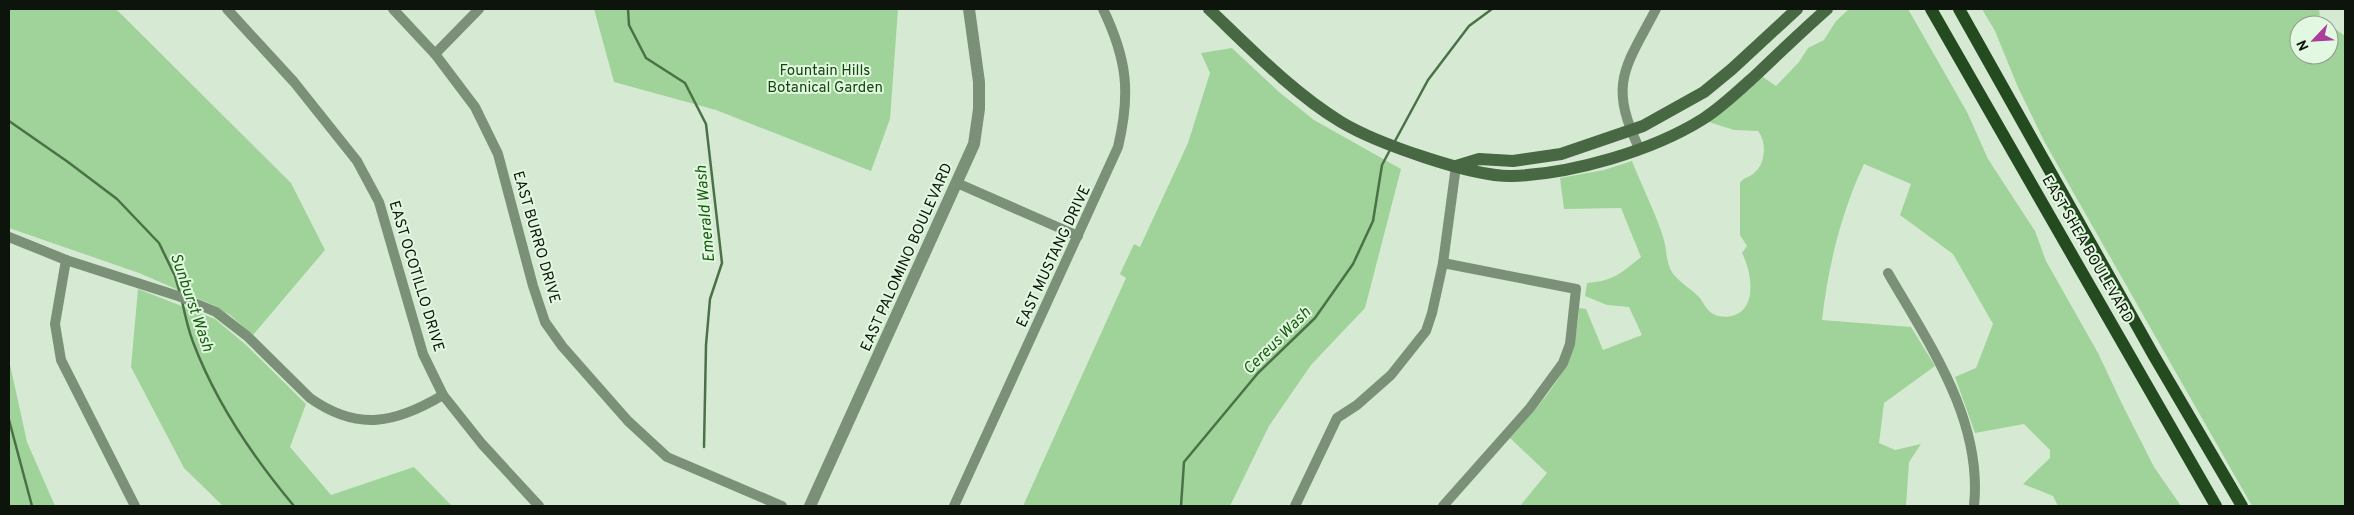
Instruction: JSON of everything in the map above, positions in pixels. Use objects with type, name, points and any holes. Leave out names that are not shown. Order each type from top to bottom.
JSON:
[{"type":"main road","points":[[1209,9],[1272,68],[1340,122],[1368,136],[1473,172],[1511,176],[1578,168],[1673,136],[1704,119],[1731,98],[1827,9]]},
{"type":"main road","points":[[1456,166],[1479,159],[1513,161],[1561,154],[1631,131],[1704,92],[1797,9]]},
{"type":"main road","name":"EAST SHEA BOULEVARD","points":[[1931,9],[2216,506]]},
{"type":"main road","name":"EAST SHEA BOULEVARD","points":[[1960,9],[2154,356],[2242,506]]},
{"type":"street","name":"EAST OCOTILLO DRIVE","points":[[227,9],[294,82],[347,147],[366,176],[379,202],[423,354],[443,395],[482,444],[539,506]]},
{"type":"street","name":"EAST BURRO DRIVE","points":[[393,9],[435,54],[475,107],[498,154],[533,286],[545,322],[562,346],[628,421],[667,457],[782,506]]},
{"type":"street","points":[[435,54],[479,9]]},
{"type":"street","name":"EAST PALOMINO BOULEVARD","points":[[810,506],[958,183],[974,144],[979,109],[979,82],[970,9]]},
{"type":"street","name":"EAST MUSTANG DRIVE","points":[[954,506],[1118,147],[1126,98],[1126,72],[1120,49],[1103,9]]},
{"type":"street","points":[[1639,148],[1631,131],[1622,101],[1622,80],[1656,9]]},
{"type":"street","points":[[1295,506],[1337,418],[1357,405],[1391,375],[1426,331],[1443,263],[1456,166]]},
{"type":"street","points":[[958,183],[1078,236]]},
{"type":"street","points":[[9,237],[66,260],[150,286],[216,312],[247,336],[305,394],[321,406],[344,416],[362,421],[407,415],[443,395]]},
{"type":"street","points":[[66,260],[55,324],[60,353],[67,374],[135,506]]},
{"type":"street","points":[[1443,263],[1576,289],[1570,344],[1563,363],[1530,408],[1443,506]]},
{"type":"street","points":[[1888,273],[1949,380],[1959,405],[1968,436],[1974,471],[1974,506]]},
{"type":"green space","points":[[9,9],[116,9],[291,183],[325,250],[253,335],[230,315],[213,305],[139,273],[9,228]]},
{"type":"green space","name":"Fountain Hills Botanical Garden","points":[[594,9],[898,9],[890,119],[871,171],[716,110],[614,82]]},
{"type":"green space","points":[[1849,9],[1908,9],[1967,112],[1988,159],[2035,231],[2046,261],[2098,353],[2154,467],[2181,506],[2058,506],[2053,496],[2023,484],[2050,458],[2050,450],[2024,424],[1975,433],[1955,377],[1976,368],[1993,324],[1953,254],[1900,215],[1911,184],[1864,164],[1842,221],[1832,260],[1822,320],[1911,327],[1935,366],[1884,403],[1879,443],[1895,450],[1921,444],[1909,462],[1906,506],[1520,506],[1547,473],[1510,438],[1548,394],[1566,364],[1577,329],[1579,308],[1586,309],[1603,350],[1642,335],[1629,307],[1607,305],[1585,296],[1587,283],[1616,276],[1641,257],[1621,208],[1564,209],[1560,178],[1604,170],[1632,161],[1661,230],[1668,264],[1672,272],[1698,296],[1713,314],[1724,317],[1735,315],[1747,304],[1750,296],[1750,278],[1742,253],[1747,246],[1740,235],[1740,183],[1761,165],[1764,147],[1758,131],[1734,130],[1709,122],[1763,77],[1776,86],[1799,62],[1808,48],[1824,40],[1836,21]]},
{"type":"green space","points":[[1982,9],[2319,9],[2320,15],[2289,15],[2289,65],[2339,65],[2339,32],[2345,36],[2345,506],[2252,506],[2044,141],[2017,85],[1995,31]]},
{"type":"green space","points":[[1232,48],[1279,92],[1314,120],[1401,169],[1365,308],[1311,365],[1269,426],[1230,506],[1023,506],[1126,278],[1120,274],[1134,244],[1140,247],[1188,143],[1210,73],[1201,53]]},
{"type":"green space","points":[[138,289],[215,319],[245,344],[306,404],[290,447],[331,495],[414,467],[452,506],[223,506],[184,468],[131,367]]},
{"type":"green space","points":[[9,360],[27,442],[55,506],[9,506]]},
{"type":"waterway","name":"Emerald Wash","points":[[628,9],[629,25],[646,58],[685,83],[706,124],[722,263],[710,299],[706,345],[704,447]]},
{"type":"waterway","name":"Cereus Wash","points":[[1395,141],[1428,80],[1469,26],[1492,9]]},
{"type":"waterway","name":"Sunburst Wash","points":[[9,121],[117,199],[159,243],[175,276],[180,294]]},
{"type":"waterway","name":"Cereus Wash","points":[[1181,506],[1184,462],[1258,373],[1315,318],[1353,264],[1373,221],[1382,165],[1391,148]]},
{"type":"waterway","name":"Sunburst Wash","points":[[182,301],[188,327],[202,365],[224,408],[264,468],[294,506]]},
{"type":"waterway","points":[[9,420],[32,506]]}]
